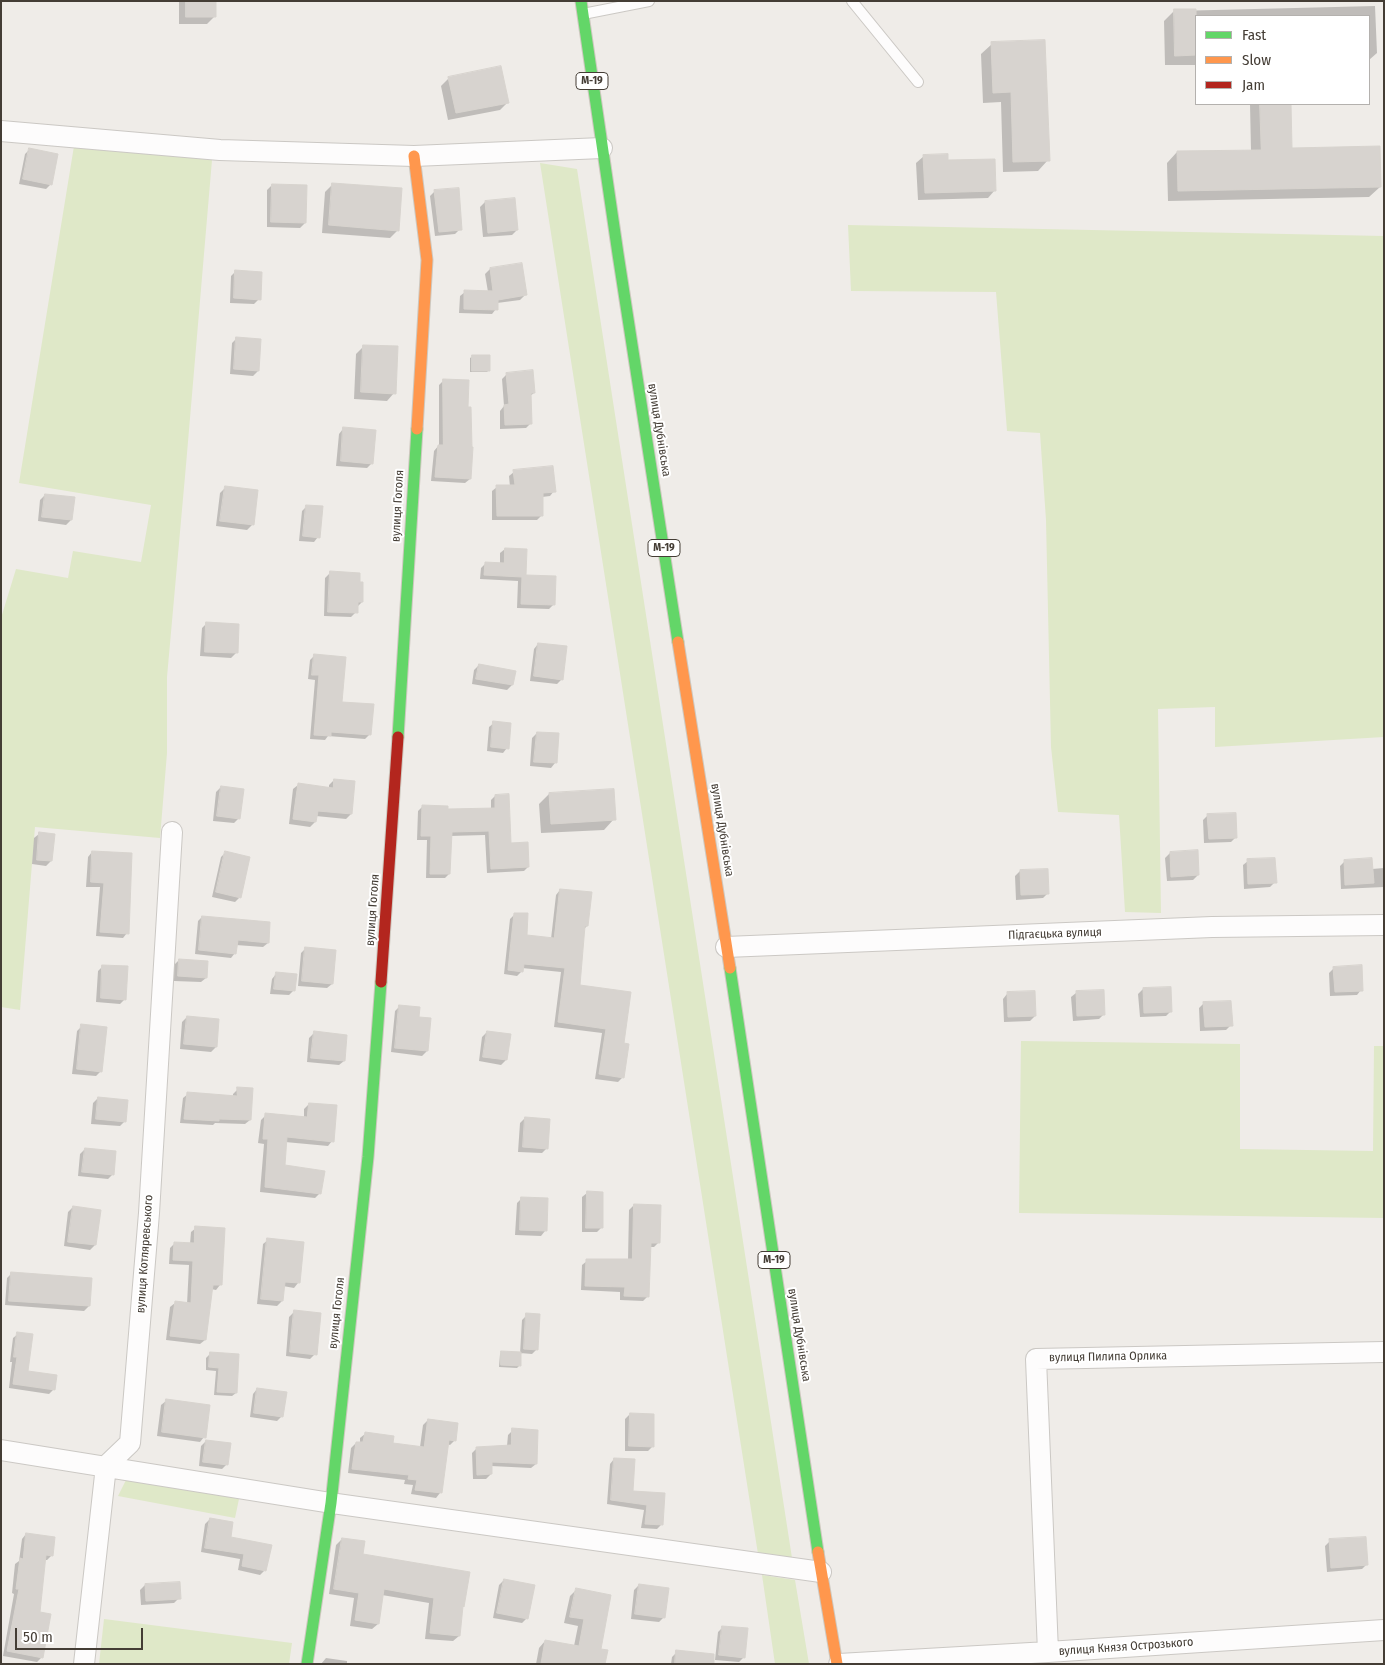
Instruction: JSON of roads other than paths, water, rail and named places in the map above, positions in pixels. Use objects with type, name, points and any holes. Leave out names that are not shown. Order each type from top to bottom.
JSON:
[{"type":"main road","name":"вулиця Дубнівська","points":[[580,1],[821,1572],[838,1664]]},
{"type":"main road","name":"вулиця Гоголя","points":[[307,1664],[330,1503],[368,1157],[391,852],[427,260],[414,156]]},
{"type":"street","points":[[1,130],[220,150],[414,156],[602,148]]},
{"type":"street","name":"вулиця Котляревського","points":[[106,1466],[130,1443],[149,1213],[172,832]]},
{"type":"street","name":"Підгаєцька вулиця","points":[[726,947],[1212,928],[1384,925]]},
{"type":"street","name":"вулиця Пилипа Орлика","points":[[1048,1652],[1036,1359],[1384,1352]]},
{"type":"street","points":[[1,1450],[330,1503],[821,1572]]},
{"type":"street","points":[[84,1664],[106,1466]]},
{"type":"street","name":"вулиця Князя Острозького","points":[[838,1664],[1384,1630]]},
{"type":"lane","points":[[582,14],[649,1]]},
{"type":"lane","points":[[852,1],[918,82]]}]
